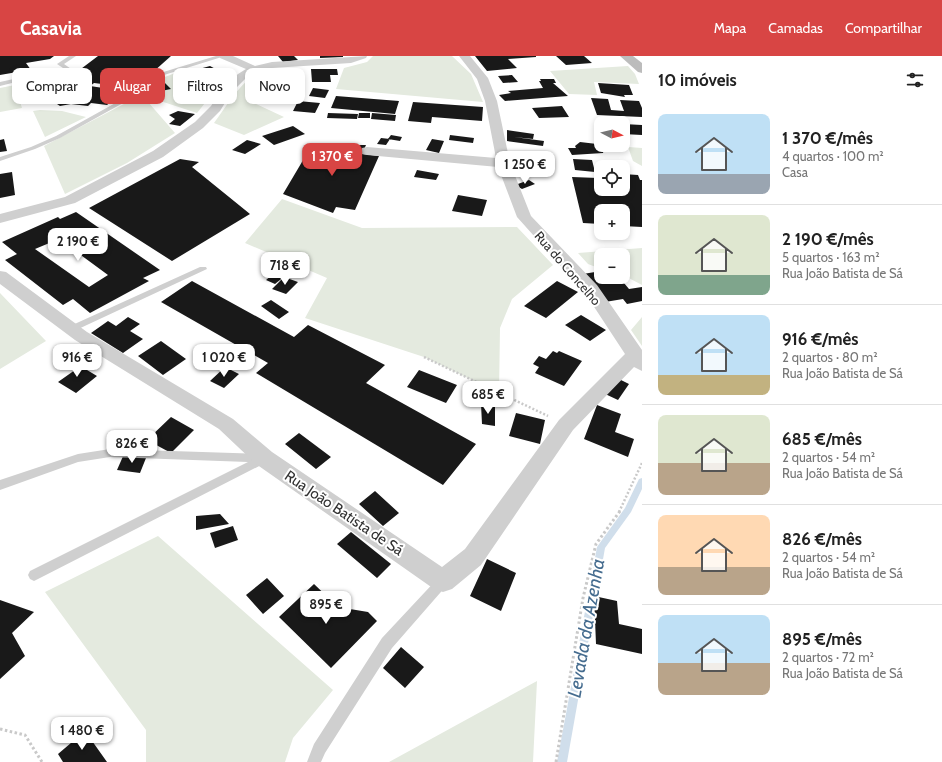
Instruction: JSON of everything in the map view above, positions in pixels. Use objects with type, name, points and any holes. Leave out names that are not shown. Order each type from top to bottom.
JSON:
[{"type":"street","points":[[223,56],[252,68]]},
{"type":"street","points":[[258,68],[272,65],[351,60],[362,56]]},
{"type":"street","name":"Rua do Concelho","points":[[464,56],[482,78],[491,101],[503,163],[524,217],[591,289],[638,359]]},
{"type":"street","points":[[626,56],[642,68]]},
{"type":"street","points":[[0,219],[70,200],[158,154],[199,125],[216,108],[226,91],[245,74]]},
{"type":"street","points":[[367,151],[503,163]]},
{"type":"street","name":"Rua João Batista de Sá","points":[[0,276],[71,329],[226,424],[264,458],[443,581]]},
{"type":"street","points":[[443,581],[473,557],[566,425],[638,359]]},
{"type":"lane","points":[[66,68],[60,64],[73,56]]},
{"type":"lane","points":[[0,159],[33,148],[58,137],[130,97],[152,83],[162,74],[223,56]]},
{"type":"lane","points":[[0,84],[12,81]]},
{"type":"lane","points":[[71,329],[203,269]]},
{"type":"lane","points":[[0,485],[78,458],[110,452],[147,455],[264,458]]},
{"type":"lane","points":[[34,575],[264,458]]},
{"type":"lane","points":[[314,762],[319,748],[387,643],[443,581]]},
{"type":"path","points":[[424,357],[566,425]]},
{"type":"path","points":[[556,762],[583,598],[596,544],[622,508],[642,463]]},
{"type":"path","points":[[0,729],[25,735],[42,762]]},
{"type":"shaded area","points":[[373,56],[452,56],[471,74],[483,102],[336,89],[344,68],[367,62]]},
{"type":"shaded area","points":[[628,66],[635,74],[639,84],[594,82],[597,95],[569,94],[550,71]]},
{"type":"shaded area","points":[[173,74],[173,104],[204,104],[197,113],[165,103],[165,77]]},
{"type":"shaded area","points":[[245,83],[245,104],[256,104],[284,117],[244,135],[214,123],[227,104],[237,104],[237,91]]},
{"type":"shaded area","points":[[12,86],[12,104],[21,104],[22,108],[0,112],[0,88]]},
{"type":"shaded area","points":[[124,104],[150,104],[175,133],[127,163],[65,194],[44,146]]},
{"type":"shaded area","points":[[33,111],[62,111],[86,117],[45,137]]},
{"type":"shaded area","points":[[630,147],[642,148],[642,166],[633,161],[630,152]]},
{"type":"shaded area","points":[[282,199],[362,228],[517,227],[553,265],[512,299],[500,328],[499,393],[424,357],[305,318],[327,278],[245,243]]},
{"type":"shaded area","points":[[642,248],[642,285],[630,279],[630,249]]},
{"type":"shaded area","points":[[594,252],[594,266],[588,264],[578,253]]},
{"type":"shaded area","points":[[0,293],[46,341],[0,369]]},
{"type":"shaded area","points":[[642,317],[642,346],[631,330]]},
{"type":"shaded area","points":[[158,536],[333,690],[293,738],[285,762],[146,762],[146,730],[45,592]]},
{"type":"shaded area","points":[[537,681],[533,762],[389,762]]},
{"type":"building","points":[[0,56],[54,56],[50,59],[26,63],[30,68],[12,68],[12,73],[0,75]]},
{"type":"building","points":[[98,56],[171,56],[158,68],[100,68],[100,84],[94,83],[92,84],[92,68],[82,68]]},
{"type":"building","points":[[278,56],[294,56],[298,60],[283,62]]},
{"type":"building","points":[[320,56],[343,56],[343,57],[320,58]]},
{"type":"building","points":[[475,56],[536,57],[508,59],[517,68],[487,71]]},
{"type":"building","points":[[556,56],[584,56],[592,63],[566,65]]},
{"type":"building","points":[[210,66],[214,68],[203,68]]},
{"type":"building","points":[[311,69],[337,69],[338,75],[330,75],[331,82],[312,82]]},
{"type":"building","points":[[512,75],[518,82],[503,83],[498,76]]},
{"type":"building","points":[[540,79],[554,79],[556,83],[553,83],[568,96],[505,101],[499,95],[511,93],[508,91],[543,88],[539,81],[541,81]]},
{"type":"building","points":[[165,83],[171,89],[165,90]]},
{"type":"building","points":[[598,83],[629,85],[633,95],[624,95],[625,97],[601,93]]},
{"type":"building","points":[[92,86],[100,88],[100,104],[108,104],[107,105],[92,103]]},
{"type":"building","points":[[313,88],[329,90],[325,98],[309,96]]},
{"type":"building","points":[[336,96],[399,101],[395,114],[331,108]]},
{"type":"building","points":[[591,98],[608,99],[611,110],[624,111],[620,100],[639,101],[642,108],[642,117],[597,115]]},
{"type":"building","points":[[305,102],[320,103],[315,113],[293,111],[296,104],[305,104]]},
{"type":"building","points":[[413,102],[483,107],[482,121],[432,117],[431,123],[408,121]]},
{"type":"building","points":[[57,104],[71,104],[60,106]]},
{"type":"building","points":[[71,104],[90,104],[88,106]]},
{"type":"building","points":[[562,106],[569,117],[539,118],[532,108]]},
{"type":"building","points":[[178,111],[195,114],[180,126],[169,124],[175,119],[169,115]]},
{"type":"building","points":[[328,113],[358,114],[357,119],[327,118]]},
{"type":"building","points":[[359,113],[370,113],[370,118],[358,118]]},
{"type":"building","points":[[372,113],[396,115],[395,121],[371,119]]},
{"type":"building","points":[[630,124],[642,125],[642,135],[630,134]]},
{"type":"building","points":[[293,126],[305,134],[274,145],[262,136]]},
{"type":"building","points":[[507,130],[534,134],[533,139],[514,137],[544,141],[543,146],[507,141]]},
{"type":"building","points":[[391,135],[402,137],[400,141],[388,139]]},
{"type":"building","points":[[450,135],[474,138],[473,143],[449,140]]},
{"type":"building","points":[[381,138],[390,139],[386,145],[377,144]]},
{"type":"building","points":[[4,139],[7,151],[0,152],[0,140]]},
{"type":"building","points":[[432,139],[444,141],[439,153],[426,150]]},
{"type":"building","points":[[247,140],[261,144],[245,154],[232,150]]},
{"type":"building","points":[[580,142],[594,144],[594,152],[603,153],[572,155],[568,148],[576,148],[575,146]]},
{"type":"building","points":[[312,145],[366,145],[362,154],[379,156],[355,210],[336,207],[333,213],[283,194]]},
{"type":"building","points":[[180,159],[199,162],[192,167],[250,214],[172,261],[89,208]]},
{"type":"building","points":[[573,159],[592,160],[594,172],[575,170]]},
{"type":"building","points":[[417,170],[439,174],[436,180],[414,177]]},
{"type":"building","points":[[12,172],[15,195],[0,198],[0,174]]},
{"type":"building","points":[[630,174],[638,175],[640,180],[642,180],[642,227],[630,226],[630,204],[594,204],[594,224],[583,223],[572,177],[594,178],[594,196],[630,196]]},
{"type":"building","points":[[529,180],[535,184],[522,189],[515,185]]},
{"type":"building","points":[[458,195],[487,200],[482,216],[452,211]]},
{"type":"building","points":[[76,212],[160,270],[143,278],[149,281],[90,313],[73,299],[63,305],[5,260],[17,254],[2,242],[58,217],[60,219]],"holes":[[[59,239],[108,275],[89,287],[35,249]]]},
{"type":"building","points":[[278,270],[287,274],[275,284],[266,280]]},
{"type":"building","points":[[594,272],[594,284],[625,284],[629,289],[642,287],[642,301],[627,304],[623,299],[605,302],[583,274]]},
{"type":"building","points":[[284,277],[298,282],[286,294],[272,289]]},
{"type":"building","points":[[192,281],[294,337],[308,325],[385,365],[366,383],[476,444],[443,485],[256,373],[268,363],[161,302]]},
{"type":"building","points":[[557,281],[578,292],[546,318],[524,306]]},
{"type":"building","points":[[271,300],[289,312],[279,319],[261,306]]},
{"type":"building","points":[[581,315],[606,330],[590,341],[565,325]]},
{"type":"building","points":[[128,317],[140,324],[130,331],[143,339],[123,353],[91,333],[108,321],[116,326]]},
{"type":"building","points":[[161,341],[186,359],[163,375],[138,356]]},
{"type":"building","points":[[553,351],[557,353],[559,351],[582,361],[564,386],[535,373],[539,367],[533,364],[539,356],[546,359]]},
{"type":"building","points":[[72,361],[97,376],[76,393],[58,382],[75,370],[67,365]]},
{"type":"building","points":[[225,367],[239,374],[224,388],[210,381]]},
{"type":"building","points":[[419,370],[457,385],[446,403],[407,387]]},
{"type":"building","points":[[615,377],[629,384],[618,400],[603,393]]},
{"type":"building","points":[[481,404],[495,406],[495,426],[482,424]]},
{"type":"building","points":[[597,405],[621,414],[615,432],[634,439],[628,457],[584,439]]},
{"type":"building","points":[[516,413],[545,420],[540,444],[509,436]]},
{"type":"building","points":[[171,417],[194,430],[171,453],[147,440]]},
{"type":"building","points":[[299,433],[331,457],[316,469],[285,444]]},
{"type":"building","points":[[124,454],[146,458],[140,473],[117,470]]},
{"type":"building","points":[[375,491],[399,513],[383,526],[359,504]]},
{"type":"building","points":[[220,514],[229,524],[196,530],[196,516]]},
{"type":"building","points":[[233,526],[238,540],[215,548],[210,533]]},
{"type":"building","points":[[351,532],[391,564],[377,578],[337,544]]},
{"type":"building","points":[[487,559],[516,573],[501,611],[470,596]]},
{"type":"building","points":[[267,578],[284,596],[263,614],[246,595]]},
{"type":"building","points":[[314,584],[338,607],[368,612],[377,621],[331,668],[279,617]]},
{"type":"building","points":[[594,596],[617,601],[619,624],[642,629],[642,654],[596,644]]},
{"type":"building","points":[[0,600],[34,612],[12,633],[25,656],[0,679]]},
{"type":"building","points":[[401,647],[424,667],[405,688],[383,668]]},
{"type":"building","points":[[85,731],[107,762],[63,762],[58,754]]},
{"type":"waterway","name":"Levada da Azenha","points":[[562,762],[601,547],[628,510],[642,481]]}]
